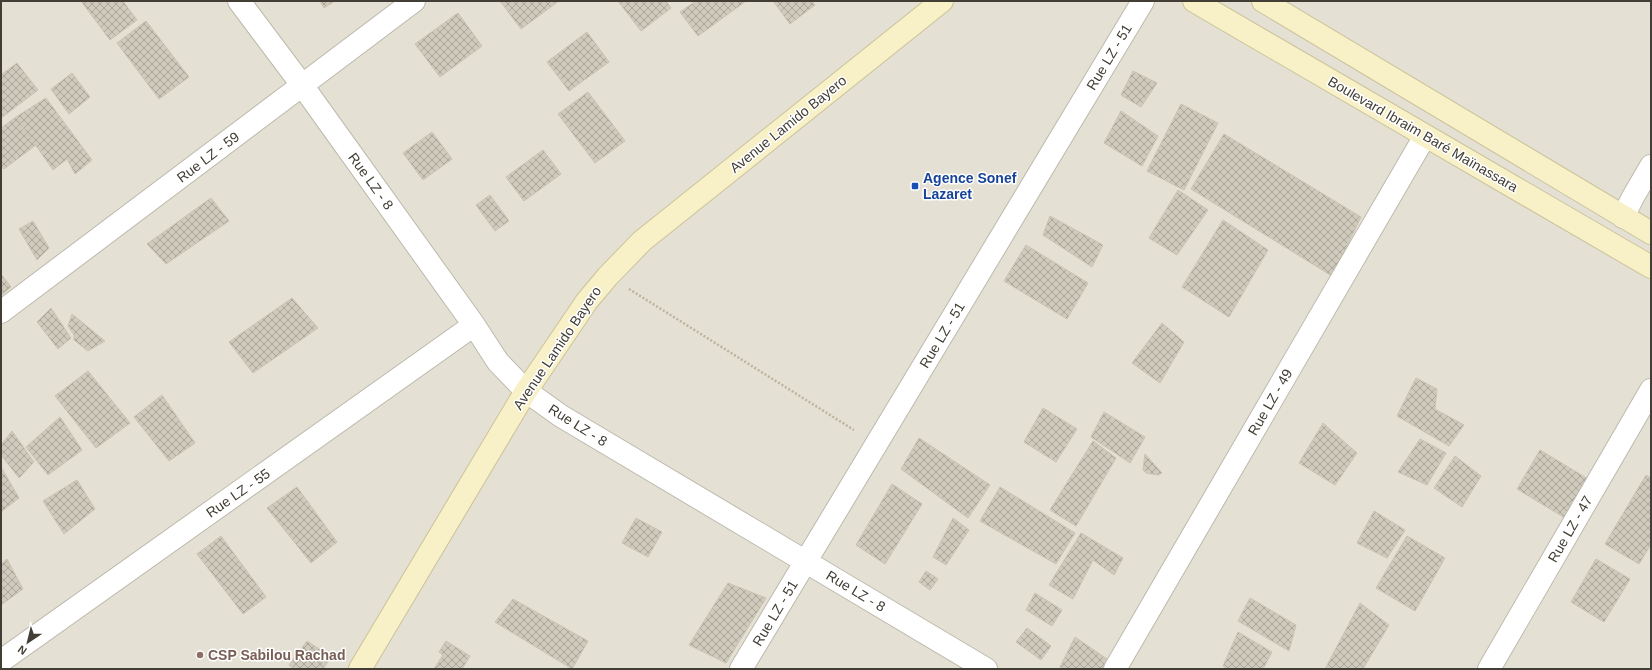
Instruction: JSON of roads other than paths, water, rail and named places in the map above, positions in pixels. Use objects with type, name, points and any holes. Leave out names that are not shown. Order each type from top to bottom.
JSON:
[{"type":"main road","name":"Avenue Lamido Bayero","points":[[360,669],[526,391],[586,301],[642,241],[942,1]]},
{"type":"main road","name":"Boulevard Ibraim Baré Maïnassara","points":[[1194,1],[1651,267]]},
{"type":"main road","points":[[1263,1],[1651,233]]},
{"type":"street","name":"Rue LZ - 8","points":[[239,1],[302,85],[474,325],[498,362],[526,391],[561,416],[986,669]]},
{"type":"street","name":"Rue LZ - 59","points":[[1,312],[414,1]]},
{"type":"street","name":"Rue LZ - 51","points":[[741,669],[1143,1]]},
{"type":"street","name":"Rue LZ - 49","points":[[1115,669],[1425,136]]},
{"type":"street","points":[[1623,216],[1651,166]]},
{"type":"street","name":"Rue LZ - 55","points":[[1,661],[474,325]]},
{"type":"street","name":"Rue LZ - 47","points":[[1489,669],[1651,390]]},
{"type":"place","name":"Agence Sonef Lazaret","points":[[915,186]]},
{"type":"place","name":"CSP Sabilou Rachad","points":[[200,655]]}]
